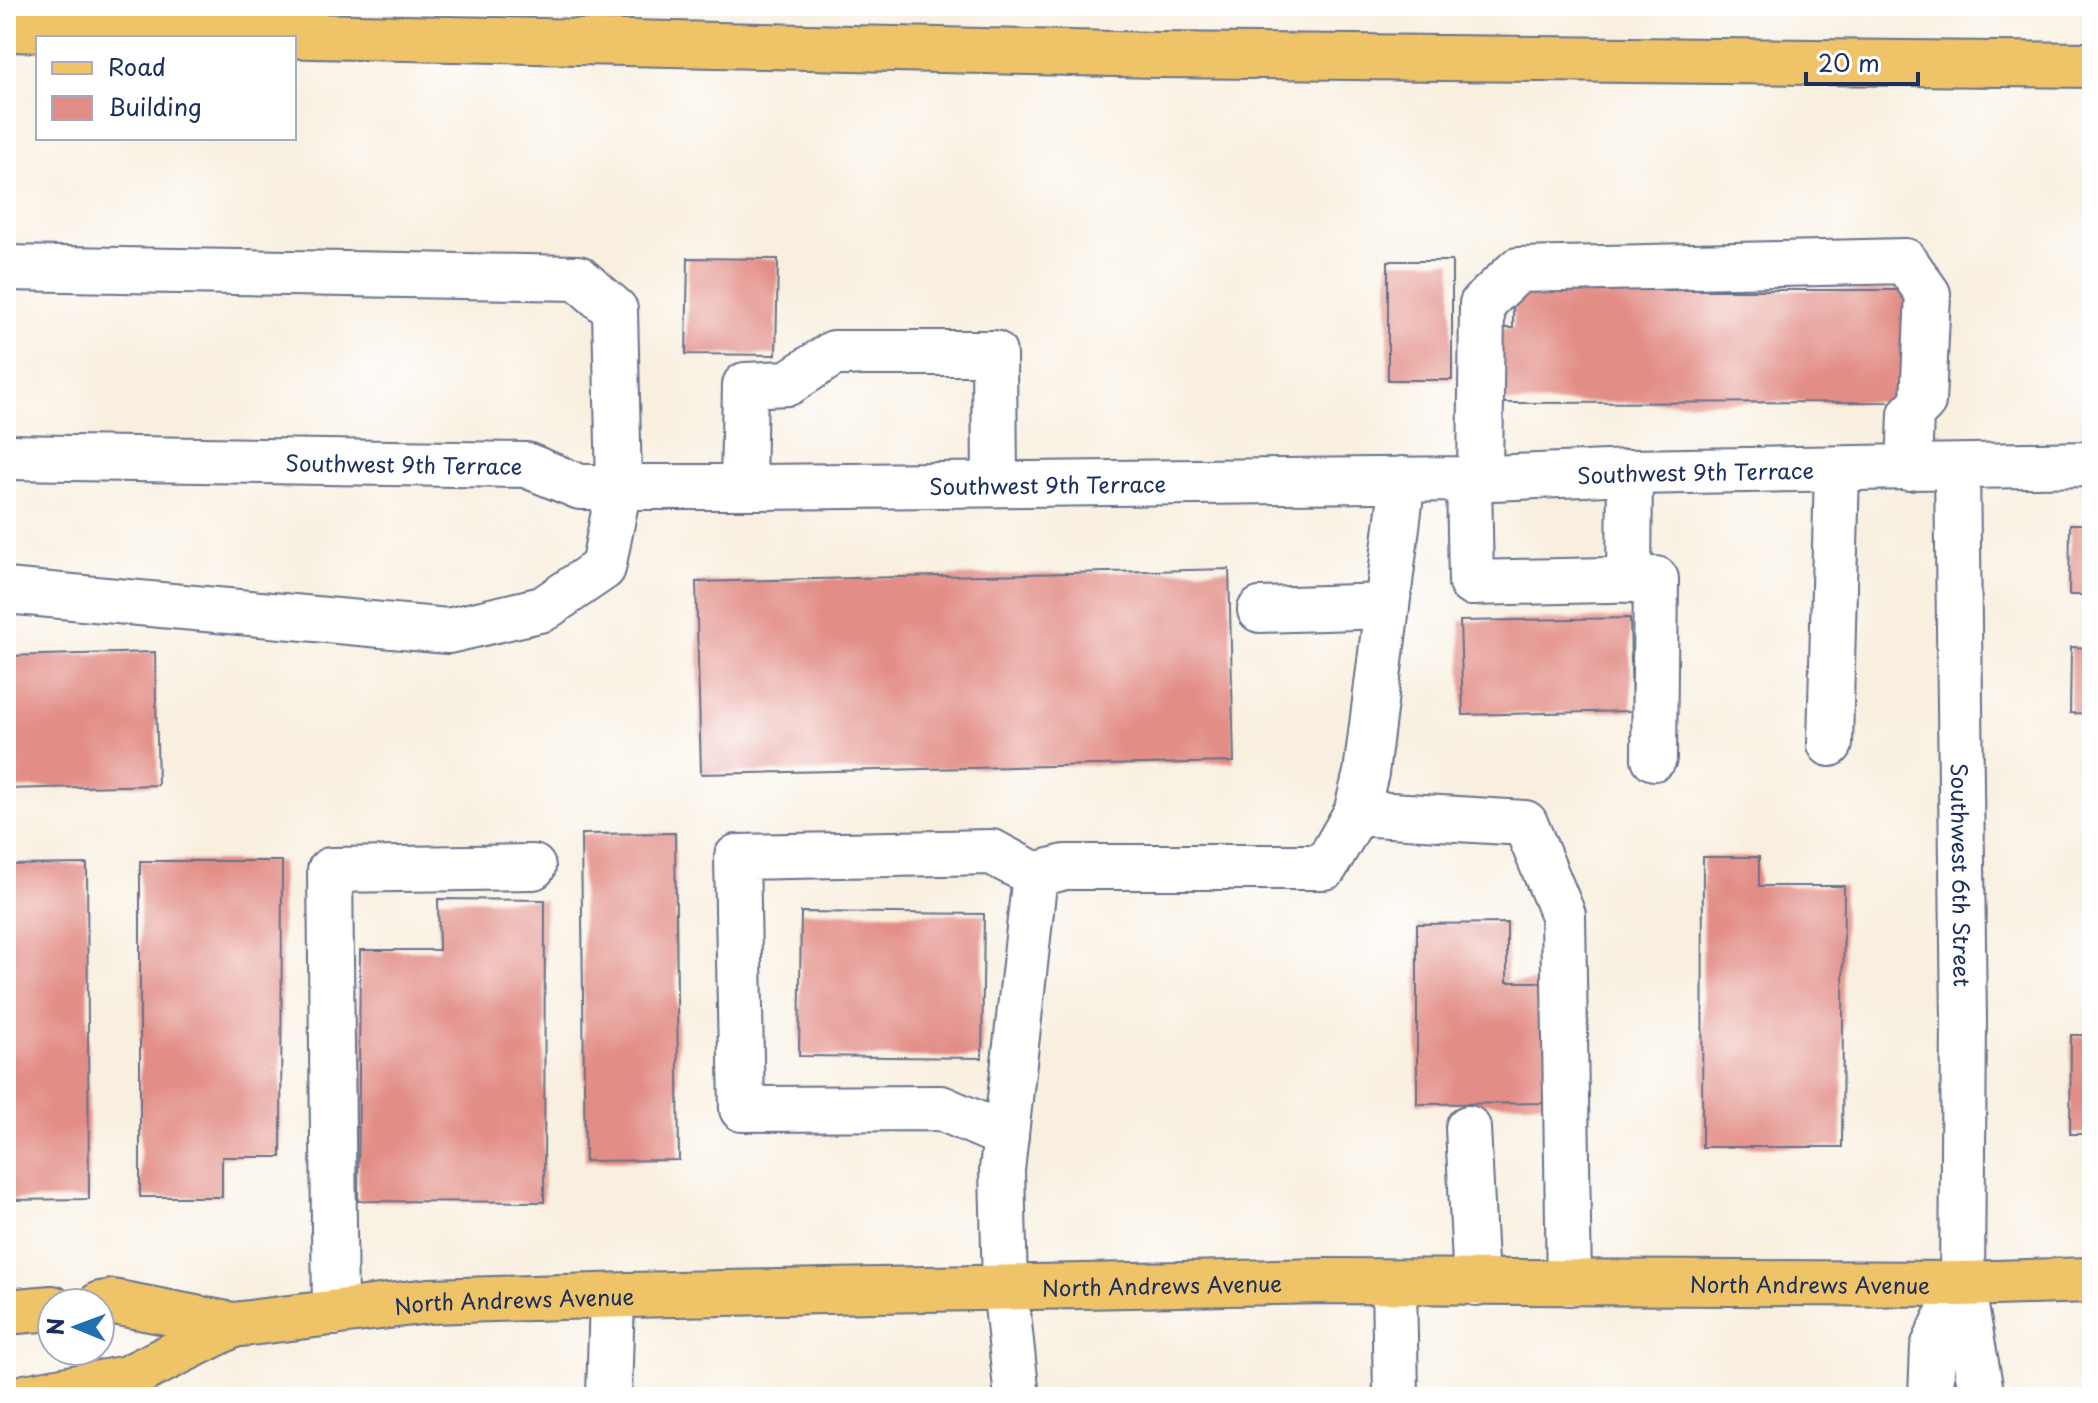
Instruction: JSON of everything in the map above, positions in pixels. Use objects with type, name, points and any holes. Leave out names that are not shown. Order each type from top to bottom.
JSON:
[{"type":"main road","points":[[6,29],[1174,55],[2092,65]]},
{"type":"main road","name":"North Andrews Avenue","points":[[116,1303],[233,1325],[429,1301],[612,1296],[1326,1281],[1962,1284],[2092,1280]]},
{"type":"main road","points":[[6,1312],[36,1309]]},
{"type":"main road","name":"North Andrews Avenue","points":[[31,1396],[127,1378],[233,1325]]},
{"type":"street","points":[[1654,758],[1656,579],[1471,583],[1482,304],[1518,270],[1905,261],[1928,294],[1923,402],[1911,414],[1909,468]]},
{"type":"street","points":[[6,268],[578,278],[615,310],[619,487],[603,568],[543,609],[448,631],[6,591]]},
{"type":"street","points":[[743,487],[745,385],[788,383],[834,353],[994,353],[995,484]]},
{"type":"street","name":"Southwest 9th Terrace","points":[[6,457],[526,465],[580,487],[1475,478],[1630,472],[2092,464]]},
{"type":"street","name":"Southwest 6th Street","points":[[1957,467],[1964,1022],[1962,1284],[1982,1397]]},
{"type":"street","points":[[1830,744],[1837,469]]},
{"type":"street","points":[[1629,580],[1630,472]]},
{"type":"street","points":[[1006,1136],[941,1108],[742,1109],[737,857],[992,852],[1035,875],[1065,867],[1325,867],[1356,813],[1366,773],[1403,479]]},
{"type":"street","points":[[1260,610],[1387,606]]},
{"type":"street","points":[[1356,813],[1525,823],[1563,915],[1569,1283]]},
{"type":"street","points":[[335,1313],[330,870],[533,867]]},
{"type":"street","points":[[1017,1397],[1005,1287],[1002,1170],[1035,875]]},
{"type":"street","points":[[1468,1128],[1476,1283]]},
{"type":"street","points":[[1394,1282],[1396,1397]]},
{"type":"street","name":"Southwest 6th Street","points":[[1931,1397],[1933,1347],[1962,1284]]},
{"type":"street","points":[[609,1397],[612,1296]]},
{"type":"building","points":[[688,258],[778,259],[776,355],[686,354]]},
{"type":"building","points":[[1388,261],[1452,261],[1452,380],[1388,380]]},
{"type":"building","points":[[1513,290],[1910,290],[1910,402],[1487,403],[1487,328],[1513,328]]},
{"type":"building","points":[[2070,524],[2092,524],[2092,595],[2069,595]]},
{"type":"building","points":[[1229,569],[1234,762],[701,774],[696,582]]},
{"type":"building","points":[[1630,618],[1632,711],[1463,715],[1460,621]]},
{"type":"building","points":[[2071,647],[2092,648],[2092,714],[2070,713]]},
{"type":"building","points":[[155,652],[158,785],[6,789],[6,656]]},
{"type":"building","points":[[675,833],[679,1160],[585,1161],[581,834]]},
{"type":"building","points":[[1703,857],[1759,857],[1759,886],[1844,886],[1842,1147],[1702,1147]]},
{"type":"building","points":[[140,861],[282,861],[281,1157],[222,1157],[222,1197],[140,1197]]},
{"type":"building","points":[[87,864],[89,1199],[6,1200],[6,865]]},
{"type":"building","points":[[438,899],[545,900],[544,1202],[358,1201],[360,950],[439,950]]},
{"type":"building","points":[[801,912],[984,914],[982,1058],[799,1056]]},
{"type":"building","points":[[1507,923],[1507,982],[1552,982],[1553,1103],[1417,1104],[1417,924]]},
{"type":"building","points":[[2071,1035],[2092,1035],[2092,1134],[2070,1134]]}]
